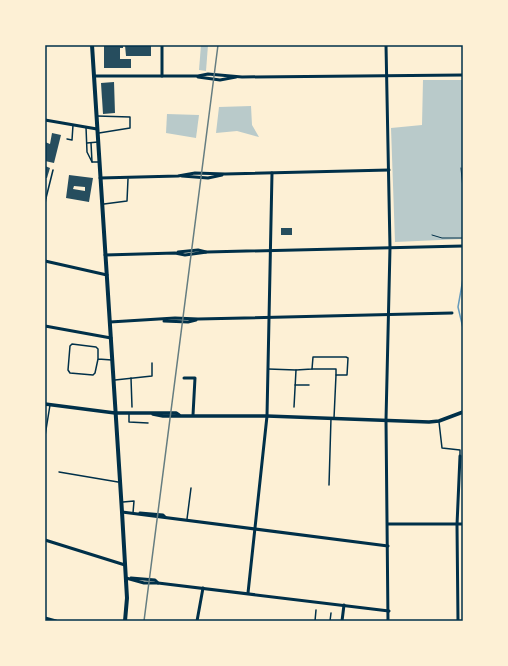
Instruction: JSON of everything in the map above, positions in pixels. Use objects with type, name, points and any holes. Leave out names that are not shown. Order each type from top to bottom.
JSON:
[{"type":"main road","points":[[92,45],[126,578],[125,621]]},
{"type":"street","points":[[162,45],[162,76]]},
{"type":"street","points":[[386,45],[390,248],[386,420],[388,621]]},
{"type":"street","points":[[198,76],[208,74],[242,77],[463,75]]},
{"type":"street","points":[[94,76],[198,76],[220,80],[242,77]]},
{"type":"street","points":[[45,120],[86,127],[97,131]]},
{"type":"street","points":[[100,178],[178,176],[208,178],[225,174],[389,170]]},
{"type":"street","points":[[248,594],[267,416],[272,173]]},
{"type":"street","points":[[105,255],[175,253],[185,255],[207,252],[463,246]]},
{"type":"street","points":[[45,261],[107,275]]},
{"type":"street","points":[[110,322],[156,320],[188,322],[198,319],[452,313]]},
{"type":"street","points":[[45,326],[111,338]]},
{"type":"street","points":[[184,378],[195,378],[193,415]]},
{"type":"street","points":[[45,404],[164,416],[267,416],[439,422],[463,412]]},
{"type":"street","points":[[458,621],[457,525],[460,456]]},
{"type":"street","points":[[122,512],[157,517],[187,519],[388,546]]},
{"type":"street","points":[[388,524],[463,524]]},
{"type":"street","points":[[45,540],[124,565]]},
{"type":"street","points":[[126,578],[144,583],[203,588],[389,611]]},
{"type":"street","points":[[197,621],[203,588]]},
{"type":"street","points":[[342,621],[344,605]]},
{"type":"street","points":[[45,618],[56,621]]},
{"type":"lane","points":[[96,116],[130,117],[130,128],[97,131]]},
{"type":"lane","points":[[67,139],[72,140],[73,125]]},
{"type":"lane","points":[[86,127],[87,152],[92,162]]},
{"type":"lane","points":[[87,143],[98,142]]},
{"type":"lane","points":[[91,143],[92,162]]},
{"type":"lane","points":[[92,162],[99,162]]},
{"type":"lane","points":[[45,204],[53,170]]},
{"type":"lane","points":[[102,204],[123,203],[127,201],[128,177]]},
{"type":"lane","points":[[72,344],[98,349],[98,359],[96,373],[93,375],[70,372],[68,370],[70,346],[72,344]]},
{"type":"lane","points":[[312,369],[313,357],[348,358],[347,375],[336,375]]},
{"type":"lane","points":[[98,359],[112,360]]},
{"type":"lane","points":[[113,380],[152,376],[152,363]]},
{"type":"lane","points":[[268,369],[336,369],[329,485]]},
{"type":"lane","points":[[294,407],[296,370]]},
{"type":"lane","points":[[131,378],[132,406]]},
{"type":"lane","points":[[295,385],[309,385]]},
{"type":"lane","points":[[45,436],[50,404]]},
{"type":"lane","points":[[129,413],[129,422],[148,422]]},
{"type":"lane","points":[[439,422],[442,448],[460,450],[460,456]]},
{"type":"lane","points":[[59,472],[120,482]]},
{"type":"lane","points":[[187,519],[191,488]]},
{"type":"lane","points":[[121,502],[134,502],[133,513]]},
{"type":"lane","points":[[315,621],[316,610]]},
{"type":"lane","points":[[330,621],[331,613]]},
{"type":"path","points":[[461,168],[463,189]]},
{"type":"path","points":[[432,235],[442,238],[463,238]]},
{"type":"shaded area","points":[[201,45],[208,45],[206,71],[199,70]]},
{"type":"shaded area","points":[[423,80],[463,80],[463,239],[395,242],[391,128],[422,125]]},
{"type":"shaded area","points":[[251,106],[252,125],[259,137],[237,131],[216,133],[219,107]]},
{"type":"shaded area","points":[[167,114],[199,115],[196,138],[166,133]]},
{"type":"building","points":[[104,45],[123,45],[123,48],[120,48],[120,59],[131,59],[131,68],[104,68]]},
{"type":"building","points":[[125,45],[151,45],[151,56],[126,56]]},
{"type":"building","points":[[114,82],[115,113],[103,114],[101,83]]},
{"type":"building","points":[[52,133],[61,135],[54,163],[45,161],[45,142],[50,144]]},
{"type":"building","points":[[45,166],[50,168],[47,178],[45,178]]},
{"type":"building","points":[[69,175],[93,178],[89,202],[66,198]],"holes":[[[74,186],[85,187],[85,191],[73,189]]]},
{"type":"building","points":[[281,228],[292,228],[292,235],[281,235]]},
{"type":"waterway","points":[[463,279],[458,307],[463,328]]},
{"type":"railway","points":[[144,621],[218,45]]}]
